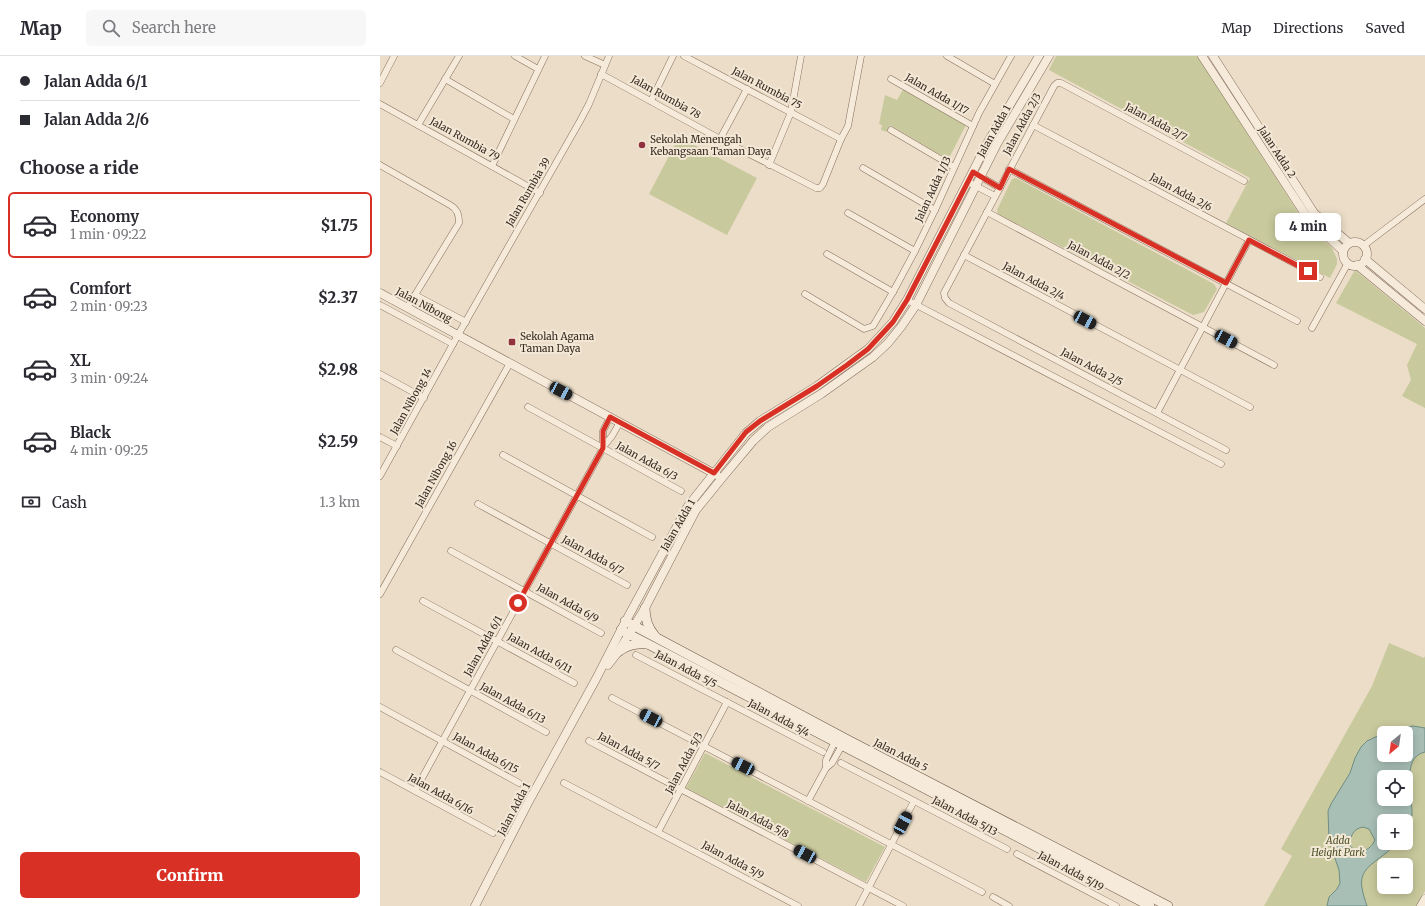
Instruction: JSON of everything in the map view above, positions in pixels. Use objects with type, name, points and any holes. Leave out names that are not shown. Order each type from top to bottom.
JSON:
[{"type":"main road","points":[[645,608],[645,617],[648,625],[657,638]]},
{"type":"main road","name":"Jalan Adda 5","points":[[627,628],[657,638],[840,740]]},
{"type":"main road","name":"Jalan Adda 5","points":[[627,628],[649,644],[840,740],[1053,850],[1168,906]]},
{"type":"main road","points":[[618,652],[627,646],[649,644]]},
{"type":"main road","name":"Jalan Adda 5","points":[[1053,850],[1150,906]]},
{"type":"street","points":[[380,83],[394,56]]},
{"type":"street","points":[[418,125],[459,56]]},
{"type":"street","points":[[515,56],[538,69]]},
{"type":"street","points":[[492,166],[545,56]]},
{"type":"street","points":[[585,56],[605,65]]},
{"type":"street","name":"Jalan Rumbia 39","points":[[458,335],[540,193],[589,104],[609,56]]},
{"type":"street","points":[[651,100],[673,56]]},
{"type":"street","name":"Jalan Rumbia 75","points":[[684,56],[841,139]]},
{"type":"street","points":[[769,164],[791,112],[801,56]]},
{"type":"street","points":[[841,139],[848,126],[861,56]]},
{"type":"street","points":[[948,56],[995,84]]},
{"type":"street","name":"Jalan Adda 1/13","points":[[805,294],[864,329],[873,326],[894,292],[915,251],[973,126],[1011,56]]},
{"type":"street","name":"Jalan Adda 1","points":[[475,906],[529,801],[596,680],[627,628],[688,506],[746,432],[760,421],[817,386],[868,349],[893,322],[907,300],[989,140],[1039,56]]},
{"type":"street","name":"Jalan Adda 1","points":[[596,680],[618,652],[627,628],[645,608],[696,510],[753,441],[768,428],[821,394],[873,357],[888,343],[901,327],[916,305],[997,144],[1049,56]]},
{"type":"street","name":"Jalan Adda 2","points":[[1202,56],[1294,189],[1314,213],[1349,243],[1358,242],[1363,246]]},
{"type":"street","name":"Jalan Adda 2","points":[[1213,56],[1294,189],[1307,217],[1343,251],[1344,258],[1348,263]]},
{"type":"street","name":"Jalan Rumbia 78","points":[[601,74],[720,139],[816,188],[820,188],[823,184],[841,139]]},
{"type":"street","points":[[445,79],[514,119]]},
{"type":"street","name":"Jalan Adda 1/17","points":[[891,79],[973,126]]},
{"type":"street","name":"Jalan Adda 2/3","points":[[987,212],[1054,86],[1057,83]]},
{"type":"street","name":"Jalan Adda 2/7","points":[[1057,83],[1061,83],[1244,181]]},
{"type":"street","points":[[720,139],[748,89]]},
{"type":"street","name":"Jalan Rumbia 79","points":[[380,104],[540,193]]},
{"type":"street","name":"Jalan Adda 2/6","points":[[1033,125],[1320,277]]},
{"type":"street","points":[[891,130],[954,167]]},
{"type":"street","points":[[380,165],[450,204],[454,207],[458,214],[458,223],[408,308]]},
{"type":"street","points":[[863,168],[935,210]]},
{"type":"street","points":[[1009,169],[1297,321]]},
{"type":"street","points":[[973,172],[1000,188]]},
{"type":"street","points":[[968,182],[995,196]]},
{"type":"street","points":[[1357,265],[1365,259],[1366,252],[1363,246],[1425,198]]},
{"type":"street","points":[[964,255],[987,212]]},
{"type":"street","name":"Jalan Adda 2/2","points":[[987,212],[1274,365]]},
{"type":"street","points":[[848,213],[915,251]]},
{"type":"street","points":[[1157,413],[1249,240]]},
{"type":"street","points":[[1343,251],[1349,243]]},
{"type":"street","points":[[827,254],[894,292]]},
{"type":"street","name":"Jalan Adda 2/5","points":[[964,255],[944,293],[945,298],[949,303],[1226,450]]},
{"type":"street","name":"Jalan Adda 2/4","points":[[964,255],[1250,407]]},
{"type":"street","points":[[1365,259],[1425,309]]},
{"type":"street","points":[[1312,328],[1348,263],[1357,265],[1425,321]]},
{"type":"street","name":"Jalan Nibong","points":[[380,293],[722,478]]},
{"type":"street","points":[[415,295],[466,322]]},
{"type":"street","points":[[907,300],[1221,464]]},
{"type":"street","points":[[380,305],[453,344]]},
{"type":"street","name":"Jalan Nibong 14","points":[[380,476],[458,335]]},
{"type":"street","name":"Jalan Nibong 16","points":[[380,594],[510,363]]},
{"type":"street","points":[[380,374],[424,398]]},
{"type":"street","name":"Jalan Adda 6/3","points":[[528,407],[681,491]]},
{"type":"street","points":[[603,447],[603,431],[610,417]]},
{"type":"street","name":"Jalan Adda 6/1","points":[[415,791],[603,447],[612,436],[620,422]]},
{"type":"street","points":[[380,437],[397,446]]},
{"type":"street","points":[[503,455],[652,536]]},
{"type":"street","name":"Jalan Adda 6/7","points":[[478,504],[627,585]]},
{"type":"street","name":"Jalan Adda 6/9","points":[[451,551],[601,633]]},
{"type":"street","name":"Jalan Adda 6/11","points":[[423,601],[574,683]]},
{"type":"street","name":"Jalan Adda 6/13","points":[[396,650],[546,732]]},
{"type":"street","name":"Jalan Adda 5/5","points":[[636,654],[727,702]]},
{"type":"street","points":[[612,698],[982,892]]},
{"type":"street","name":"Jalan Adda 5/3","points":[[658,832],[727,702]]},
{"type":"street","name":"Jalan Adda 5/4","points":[[727,702],[823,752]]},
{"type":"street","name":"Jalan Adda 6/15","points":[[380,707],[519,783]]},
{"type":"street","points":[[808,801],[826,768],[832,763],[840,740]]},
{"type":"street","name":"Jalan Adda 5/7","points":[[589,741],[681,789]]},
{"type":"street","name":"Jalan Adda 5/13","points":[[841,762],[1007,849]]},
{"type":"street","name":"Jalan Adda 6/16","points":[[380,772],[493,834]]},
{"type":"street","points":[[564,783],[658,832]]},
{"type":"street","name":"Jalan Adda 5/8","points":[[681,789],[903,906]]},
{"type":"street","points":[[859,906],[914,801]]},
{"type":"street","name":"Jalan Adda 5/9","points":[[658,832],[798,906]]},
{"type":"street","name":"Jalan Adda 5/19","points":[[1017,854],[1112,905]]},
{"type":"street","points":[[993,897],[1009,906]]},
{"type":"street","points":[[1421,906],[1425,899]]},
{"type":"green space","points":[[1056,56],[1198,56],[1304,222],[1332,248],[1337,259],[1337,264],[1330,278],[1226,223],[1250,178],[1049,70]]},
{"type":"green space","points":[[904,88],[966,125],[949,158],[946,158],[890,125],[887,132],[881,130],[882,125],[879,124],[885,95],[897,100]]},
{"type":"green space","points":[[679,137],[757,178],[727,235],[649,194]]},
{"type":"green space","points":[[1016,178],[1214,284],[1217,289],[1204,312],[1193,315],[998,214],[997,210],[1012,179]]},
{"type":"green space","points":[[1355,270],[1425,328],[1425,408],[1402,396],[1411,380],[1407,365],[1417,344],[1336,303]]},
{"type":"green space","name":"Adda Height Park","points":[[1389,643],[1424,658],[1425,656],[1425,891],[1417,906],[1264,906],[1292,856],[1281,849],[1372,686]]},
{"type":"green space","points":[[705,753],[885,847],[866,882],[686,788]]},
{"type":"shaded area","points":[[1413,726],[1425,728],[1425,752],[1417,755],[1413,762]]},
{"type":"shaded area","points":[[1377,736],[1377,762],[1413,762],[1410,770],[1377,770],[1377,806],[1412,806],[1412,814],[1377,814],[1377,850],[1389,850],[1380,858],[1377,858],[1377,860],[1367,869],[1362,877],[1363,895],[1367,906],[1327,906],[1329,897],[1337,889],[1340,883],[1339,870],[1329,841],[1328,811],[1350,773],[1355,758],[1361,747],[1367,741]],"holes":[[[1363,827],[1369,829],[1375,840],[1373,844],[1367,849],[1361,851],[1353,849],[1350,846],[1354,831]]]},
{"type":"place","name":"Sekolah Menengah Kebangsaan Taman Daya","points":[[642,145]]},
{"type":"place","name":"Sekolah Agama Taman Daya","points":[[512,342]]},
{"type":"route","points":[[518,603],[603,448],[603,431],[610,417],[714,473],[746,432],[760,421],[817,386],[847,365],[868,349],[881,336],[893,322],[907,300],[973,172],[1000,188],[1009,169],[1226,283],[1249,240],[1308,271]]}]
